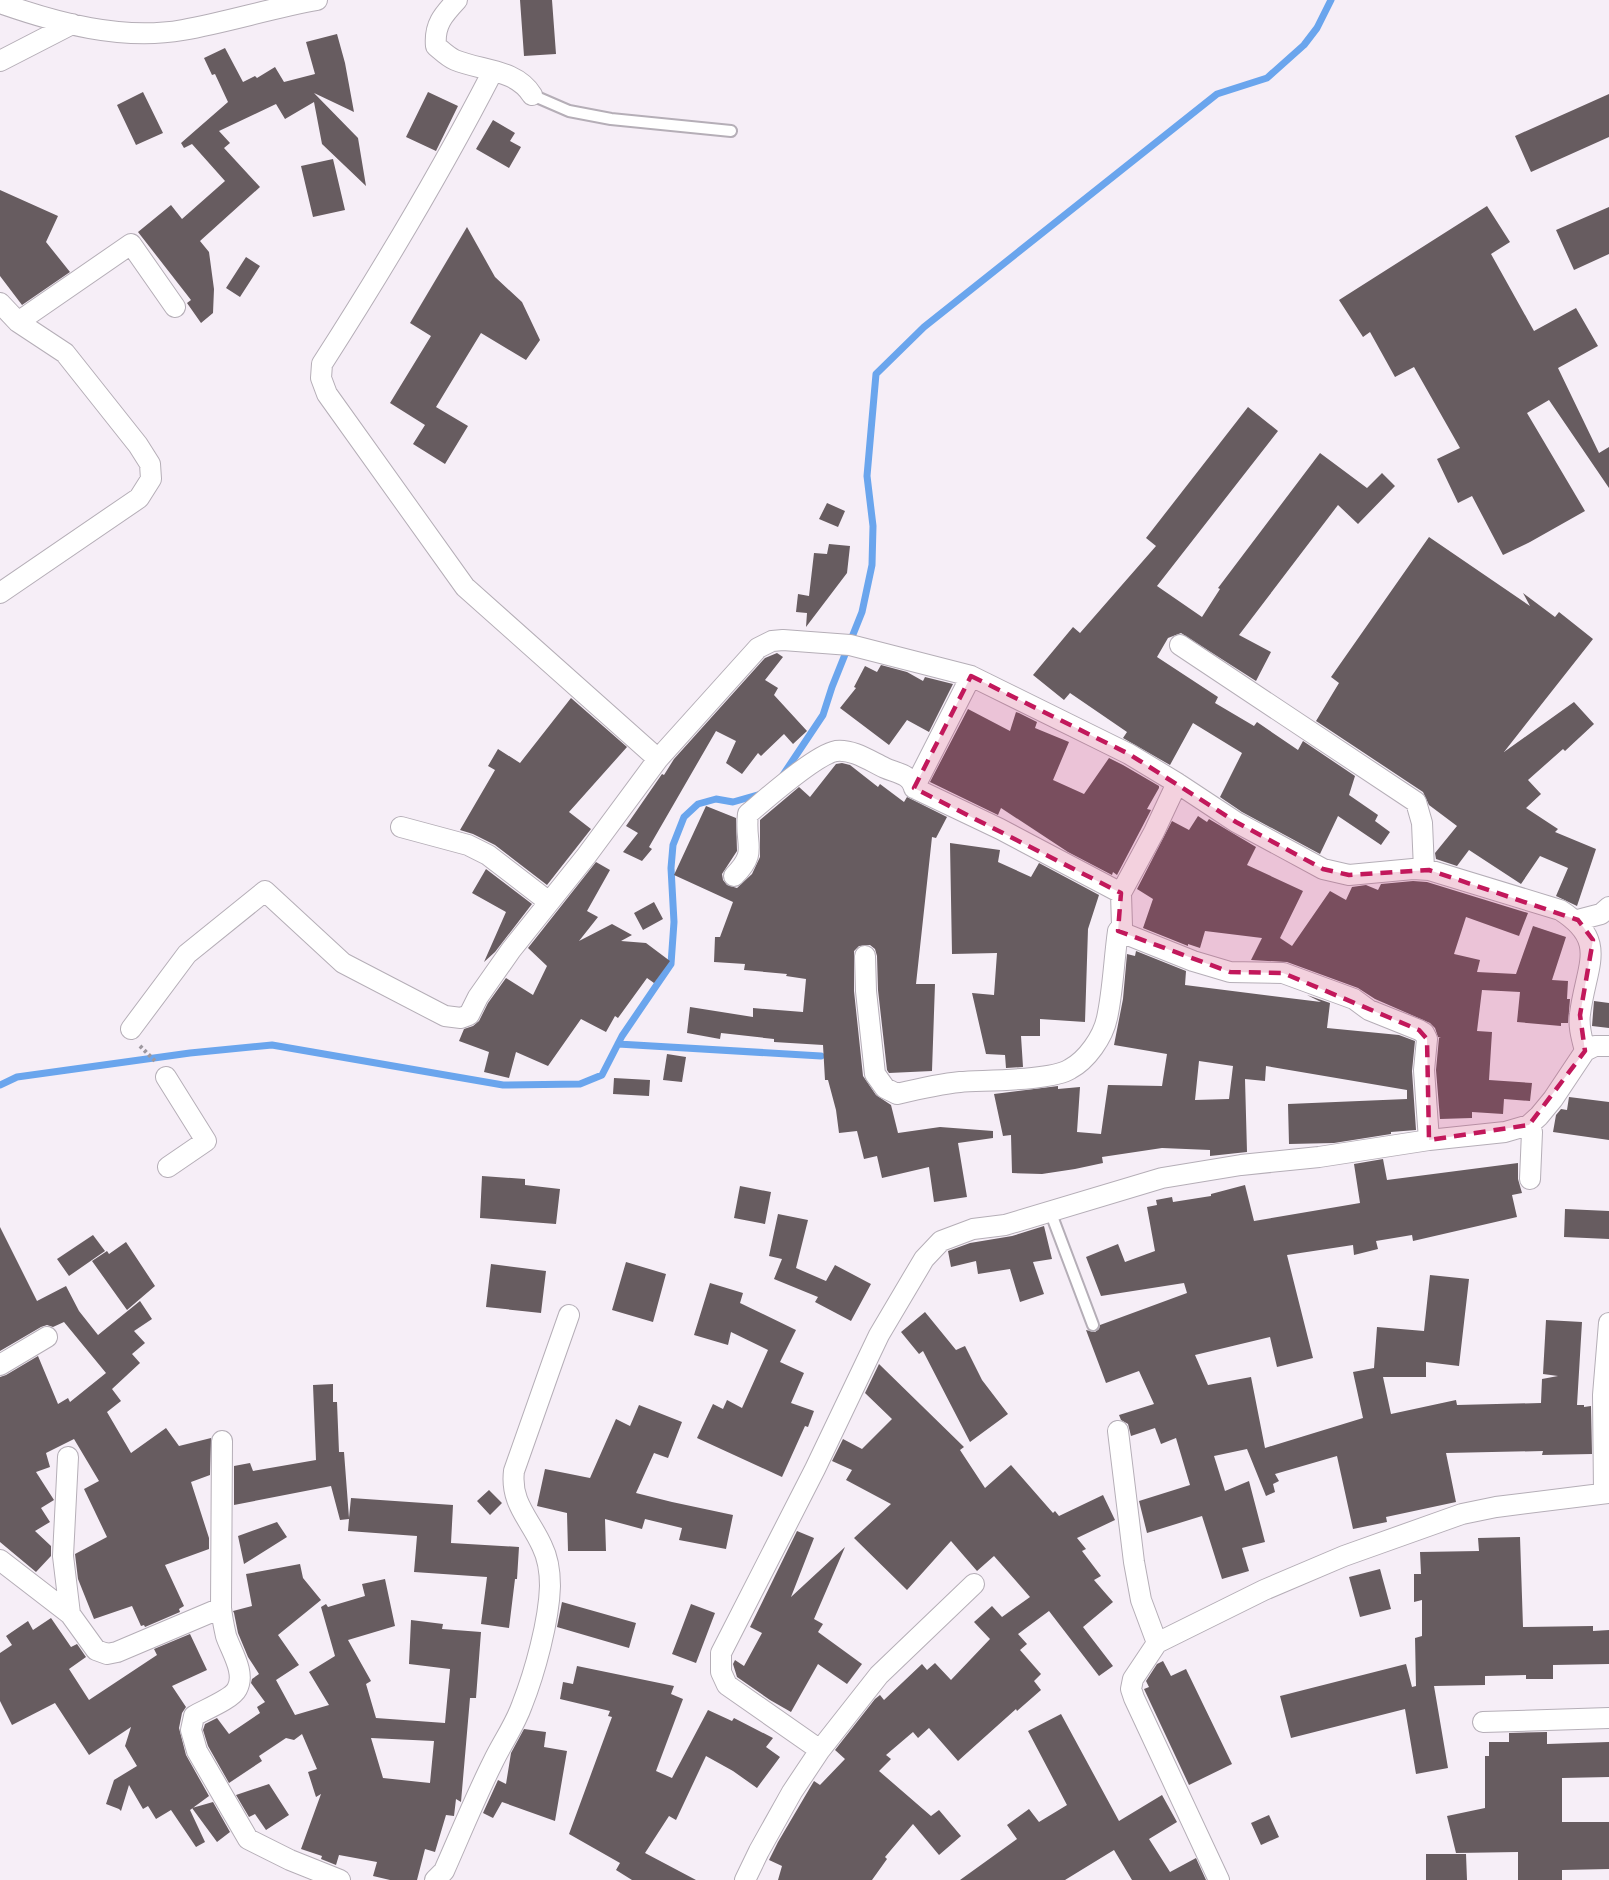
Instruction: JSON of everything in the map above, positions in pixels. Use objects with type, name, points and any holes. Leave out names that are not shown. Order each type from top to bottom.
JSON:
[{"type":"street","points":[[0,3],[45,18],[72,24],[103,30],[146,33],[182,30],[245,7],[317,0]]},
{"type":"street","points":[[457,0],[445,13],[435,32],[436,46],[453,60],[514,77],[526,85],[532,95]]},
{"type":"street","points":[[0,62],[72,24]]},
{"type":"street","points":[[493,70],[464,127],[379,275],[322,364],[321,378],[327,394],[465,587],[658,759]]},
{"type":"street","points":[[18,322],[131,244],[175,307]]},
{"type":"street","points":[[0,303],[18,322],[65,353],[138,445],[150,464],[151,479],[139,498],[0,593]]},
{"type":"street","points":[[135,1037],[187,954],[265,891],[343,963],[444,1016],[454,1018],[469,1015],[498,968],[587,855],[658,759],[758,648],[765,643],[783,640],[850,645],[971,676],[1093,736],[1177,783],[1236,822],[1289,852],[1334,873],[1349,875],[1424,869],[1560,910],[1578,920],[1593,940],[1592,964],[1580,1015],[1580,1031],[1585,1051]]},
{"type":"street","points":[[1180,645],[1416,802],[1422,823],[1424,869]]},
{"type":"street","points":[[914,788],[971,676]]},
{"type":"street","points":[[734,876],[745,865],[750,853],[747,833],[748,814],[784,783],[826,755],[836,752],[857,755],[905,775],[913,782],[914,788]]},
{"type":"street","points":[[865,956],[866,991],[875,1074],[885,1088],[897,1094],[949,1084],[1050,1076],[1070,1070],[1098,1041],[1107,1019],[1118,931],[1122,926],[1121,893],[1177,783]]},
{"type":"street","points":[[914,788],[1000,829],[1121,893]]},
{"type":"street","points":[[401,827],[468,845],[488,855],[549,902]]},
{"type":"street","points":[[1578,920],[1601,914],[1609,907]]},
{"type":"street","points":[[1118,931],[1193,961],[1230,972],[1283,973],[1354,999],[1369,1010],[1424,1033],[1427,1039],[1424,1070],[1429,1140]]},
{"type":"street","points":[[820,1750],[727,1685],[721,1672],[721,1653],[815,1468],[879,1335],[924,1259],[940,1241],[973,1229],[1005,1225],[1162,1178],[1241,1165],[1505,1132],[1529,1125],[1539,1116],[1585,1051],[1595,1046],[1609,1046]]},
{"type":"street","points":[[163,1072],[206,1141],[168,1167]]},
{"type":"street","points":[[1529,1125],[1532,1132],[1530,1179]]},
{"type":"street","points":[[435,1880],[444,1870],[492,1763],[522,1707],[540,1642],[548,1608],[550,1585],[548,1560],[542,1544],[518,1503],[512,1482],[569,1315]]},
{"type":"street","points":[[1219,1880],[1193,1828],[1131,1689],[1133,1679],[1157,1643],[1264,1590],[1344,1556],[1462,1514],[1496,1507],[1606,1493],[1603,1395],[1609,1323]]},
{"type":"street","points":[[0,1365],[47,1337]]},
{"type":"street","points":[[1118,1431],[1134,1562],[1141,1600],[1157,1643]]},
{"type":"street","points":[[222,1441],[221,1608],[226,1635],[239,1672],[240,1682],[237,1691],[194,1716],[191,1730],[197,1751],[248,1839],[290,1860],[340,1880]]},
{"type":"street","points":[[68,1457],[63,1556],[70,1614]]},
{"type":"street","points":[[0,1560],[70,1614],[96,1650],[107,1654],[117,1652],[221,1608]]},
{"type":"street","points":[[746,1880],[759,1851],[792,1792],[820,1750],[879,1675],[974,1584]]},
{"type":"street","points":[[1483,1722],[1609,1718]]},
{"type":"lane","points":[[532,95],[569,111],[611,119],[731,131]]},
{"type":"lane","points":[[1050,1211],[1093,1325]]},
{"type":"path","points":[[135,1037],[163,1072]]},
{"type":"highlighted area","points":[[971,676],[1129,754],[1236,822],[1323,869],[1349,875],[1429,870],[1578,920],[1593,940],[1580,1015],[1585,1051],[1529,1125],[1429,1140],[1427,1039],[1419,1030],[1283,973],[1230,972],[1118,931],[1121,893],[914,788]]},
{"type":"building","points":[[520,0],[552,0],[556,54],[524,56]]},
{"type":"building","points":[[337,34],[354,112],[314,93],[358,138],[366,186],[322,144],[314,102],[285,119],[276,104],[219,131],[230,143],[224,148],[260,187],[200,241],[209,252],[214,289],[213,313],[201,323],[187,303],[191,300],[138,232],[171,205],[182,219],[225,181],[192,144],[184,148],[181,143],[228,102],[215,74],[212,75],[204,58],[225,48],[243,82],[255,76],[257,78],[275,67],[284,82],[315,74],[306,42]]},
{"type":"building","points":[[143,92],[163,133],[136,145],[117,105]]},
{"type":"building","points":[[428,92],[458,106],[436,151],[406,137]]},
{"type":"building","points":[[1609,94],[1609,137],[1531,172],[1515,136]]},
{"type":"building","points":[[493,120],[515,133],[510,141],[521,147],[509,168],[476,149]]},
{"type":"building","points":[[333,159],[345,210],[313,217],[301,166]]},
{"type":"building","points":[[0,190],[58,216],[46,242],[70,272],[22,305],[0,276]]},
{"type":"building","points":[[1487,206],[1510,242],[1491,254],[1534,331],[1576,308],[1598,346],[1558,368],[1599,453],[1609,447],[1609,488],[1549,400],[1527,413],[1585,511],[1503,555],[1472,496],[1458,503],[1437,459],[1460,448],[1414,367],[1395,377],[1370,332],[1363,337],[1339,300]]},
{"type":"building","points":[[1609,207],[1609,254],[1574,270],[1556,230]]},
{"type":"building","points":[[467,227],[495,277],[522,302],[540,340],[526,360],[481,333],[436,407],[468,426],[445,464],[413,444],[425,425],[390,403],[431,336],[410,323]]},
{"type":"building","points":[[246,257],[260,266],[240,297],[226,288]]},
{"type":"building","points":[[1248,407],[1278,431],[1157,586],[1202,617],[1220,589],[1218,588],[1320,453],[1367,488],[1382,473],[1395,486],[1358,524],[1338,505],[1239,635],[1271,652],[1256,681],[1181,633],[1168,638],[1157,657],[1218,697],[1215,703],[1254,726],[1257,722],[1298,750],[1303,741],[1355,776],[1349,795],[1378,815],[1375,821],[1390,832],[1381,845],[1338,816],[1320,854],[1242,812],[1220,797],[1242,753],[1193,723],[1170,765],[1123,738],[1127,732],[1070,693],[1064,700],[1033,675],[1073,627],[1080,633],[1156,546],[1146,538]]},
{"type":"building","points":[[827,503],[845,511],[838,527],[819,519]]},
{"type":"building","points":[[1429,537],[1530,606],[1523,593],[1555,617],[1559,612],[1593,639],[1504,752],[1574,702],[1594,724],[1565,751],[1563,749],[1528,780],[1541,794],[1526,808],[1558,829],[1555,832],[1596,849],[1577,906],[1556,896],[1568,868],[1540,856],[1521,884],[1469,850],[1457,866],[1436,859],[1435,853],[1457,826],[1429,805],[1423,792],[1316,721],[1339,683],[1331,677]]},
{"type":"building","points":[[829,544],[850,546],[847,573],[806,627],[807,613],[796,612],[798,594],[809,596],[814,553],[827,554]]},
{"type":"building","points":[[777,653],[783,657],[765,680],[778,688],[774,695],[807,731],[793,744],[784,734],[761,756],[758,753],[742,774],[726,763],[736,741],[716,731],[649,847],[652,849],[642,861],[623,852],[638,833],[626,826],[662,774],[664,775],[674,759],[765,658]]},
{"type":"building","points":[[881,665],[907,672],[923,681],[925,677],[953,684],[929,732],[907,720],[889,745],[840,708],[856,688],[854,687],[865,666],[877,672]]},
{"type":"building","points":[[571,698],[627,747],[569,812],[591,829],[547,885],[495,845],[460,830],[495,770],[488,766],[498,749],[520,763]]},
{"type":"building","points":[[968,709],[1010,731],[1016,712],[1037,722],[1035,728],[1069,742],[1053,780],[1084,794],[1109,758],[1159,786],[1147,809],[1151,810],[1117,875],[1113,872],[1112,875],[1068,852],[1001,808],[998,815],[930,782]]},
{"type":"building","points":[[836,764],[850,765],[878,787],[880,784],[904,802],[907,797],[947,817],[936,838],[932,837],[916,984],[935,984],[932,1071],[889,1073],[887,1070],[878,990],[877,956],[875,949],[870,945],[859,946],[854,951],[854,991],[863,1076],[876,1095],[891,1105],[898,1133],[940,1127],[993,1131],[993,1138],[958,1143],[967,1197],[934,1202],[929,1167],[882,1178],[877,1156],[864,1159],[857,1131],[839,1133],[836,1110],[828,1080],[825,1080],[823,1045],[774,1042],[774,1039],[721,1033],[720,1039],[687,1033],[690,1007],[753,1017],[753,1008],[803,1012],[806,979],[786,976],[787,974],[744,970],[745,964],[714,962],[715,937],[720,937],[733,902],[674,875],[706,806],[736,818],[737,851],[722,874],[727,885],[737,888],[752,874],[760,857],[760,820],[799,787],[810,797]]},
{"type":"building","points":[[1198,816],[1207,822],[1209,819],[1256,847],[1247,865],[1303,891],[1280,938],[1292,946],[1330,891],[1346,900],[1352,887],[1366,885],[1378,890],[1381,884],[1413,881],[1427,882],[1528,913],[1519,936],[1466,917],[1454,954],[1480,960],[1477,972],[1516,974],[1533,926],[1566,937],[1552,980],[1568,981],[1567,999],[1570,999],[1568,1023],[1561,1023],[1561,1026],[1517,1022],[1520,992],[1482,990],[1477,1031],[1492,1032],[1489,1080],[1532,1083],[1530,1101],[1504,1099],[1503,1114],[1472,1112],[1472,1118],[1440,1119],[1436,1070],[1439,1038],[1441,1038],[1438,1037],[1435,1028],[1430,1023],[1375,999],[1358,988],[1287,962],[1251,960],[1262,938],[1205,931],[1200,948],[1188,944],[1188,946],[1143,928],[1153,899],[1137,889],[1172,821],[1189,830]]},
{"type":"building","points":[[950,843],[1000,850],[998,862],[1031,877],[1039,863],[1099,895],[1088,929],[1085,1022],[1040,1019],[1040,1036],[1021,1036],[1023,1067],[1006,1068],[1005,1055],[986,1054],[972,993],[994,995],[997,953],[952,954]]},
{"type":"building","points":[[596,862],[610,870],[587,911],[598,917],[579,941],[612,924],[632,935],[621,941],[646,943],[670,961],[654,983],[647,978],[618,1018],[615,1016],[606,1032],[581,1019],[548,1066],[516,1052],[509,1078],[484,1072],[489,1052],[459,1041],[464,1029],[479,1021],[488,1003],[506,978],[533,995],[547,966],[528,948]]},
{"type":"building","points":[[486,869],[532,904],[495,952],[484,962],[506,912],[472,893]]},
{"type":"building","points":[[654,902],[663,919],[643,930],[634,913]]},
{"type":"building","points":[[1136,951],[1186,971],[1185,985],[1321,1002],[1307,995],[1330,1003],[1327,1028],[1399,1035],[1415,1041],[1412,1071],[1416,1130],[1391,1132],[1391,1134],[1334,1143],[1289,1144],[1288,1104],[1407,1099],[1407,1090],[1266,1066],[1265,1081],[1245,1079],[1247,1152],[1210,1156],[1210,1150],[1162,1148],[1102,1157],[1103,1163],[1075,1169],[1042,1174],[1012,1173],[1011,1135],[1003,1136],[994,1094],[1058,1086],[1058,1089],[1080,1087],[1077,1132],[1101,1134],[1108,1085],[1162,1086],[1167,1054],[1114,1045],[1123,999],[1127,954],[1135,956]],"holes":[[[1199,1061],[1233,1066],[1229,1099],[1195,1100]]]},
{"type":"building","points":[[1594,1001],[1609,1003],[1609,1028],[1592,1026]]},
{"type":"building","points":[[667,1054],[686,1057],[682,1082],[663,1080]]},
{"type":"building","points":[[614,1078],[650,1080],[649,1096],[613,1094]]},
{"type":"building","points":[[1569,1097],[1609,1102],[1609,1140],[1553,1132],[1556,1115],[1561,1109],[1567,1110]]},
{"type":"building","points":[[1383,1159],[1387,1180],[1518,1163],[1518,1179],[1522,1193],[1512,1195],[1517,1217],[1413,1241],[1412,1235],[1376,1241],[1378,1249],[1354,1255],[1353,1245],[1287,1255],[1313,1358],[1277,1367],[1270,1337],[1195,1355],[1208,1385],[1251,1377],[1265,1448],[1363,1418],[1353,1372],[1374,1368],[1377,1327],[1424,1331],[1430,1275],[1469,1279],[1459,1366],[1426,1362],[1426,1377],[1383,1377],[1391,1414],[1456,1400],[1457,1405],[1541,1403],[1542,1379],[1558,1376],[1543,1374],[1546,1320],[1582,1322],[1577,1405],[1591,1406],[1592,1454],[1542,1455],[1543,1451],[1446,1453],[1456,1502],[1386,1517],[1387,1522],[1353,1529],[1337,1456],[1275,1474],[1279,1481],[1273,1484],[1275,1492],[1266,1496],[1247,1449],[1214,1456],[1225,1491],[1249,1481],[1265,1542],[1242,1548],[1249,1571],[1222,1579],[1202,1516],[1147,1533],[1139,1501],[1190,1485],[1176,1438],[1161,1444],[1155,1428],[1131,1436],[1128,1424],[1121,1420],[1119,1415],[1154,1404],[1139,1371],[1106,1383],[1086,1330],[1095,1332],[1100,1325],[1187,1293],[1184,1283],[1101,1296],[1086,1257],[1118,1244],[1125,1262],[1155,1251],[1147,1207],[1157,1205],[1156,1200],[1172,1197],[1173,1202],[1211,1196],[1211,1194],[1245,1185],[1254,1221],[1360,1203],[1354,1164]]},
{"type":"building","points":[[482,1176],[525,1179],[525,1185],[560,1189],[556,1224],[480,1218]]},
{"type":"building","points":[[740,1186],[771,1192],[765,1224],[734,1218]]},
{"type":"building","points":[[1565,1209],[1609,1211],[1609,1239],[1564,1237]]},
{"type":"building","points":[[778,1214],[808,1220],[796,1268],[826,1281],[835,1265],[871,1284],[851,1321],[815,1302],[818,1297],[774,1279],[782,1259],[769,1256]]},
{"type":"building","points":[[1044,1226],[1052,1259],[1033,1262],[1044,1294],[1020,1302],[1010,1269],[978,1274],[976,1261],[951,1267],[948,1251],[970,1243],[1012,1236]]},
{"type":"building","points":[[0,1227],[37,1301],[66,1286],[79,1311],[98,1335],[140,1301],[152,1319],[134,1331],[145,1343],[132,1354],[140,1363],[112,1389],[121,1401],[107,1412],[131,1453],[166,1428],[179,1446],[211,1438],[210,1475],[191,1482],[209,1538],[209,1549],[165,1565],[184,1606],[179,1609],[180,1612],[145,1627],[141,1626],[132,1606],[94,1619],[78,1579],[75,1554],[107,1537],[84,1489],[99,1481],[74,1439],[46,1453],[50,1467],[36,1472],[54,1500],[41,1508],[50,1522],[35,1531],[51,1546],[51,1556],[36,1572],[0,1542],[0,1377],[38,1356],[58,1404],[68,1398],[70,1402],[106,1373],[64,1322],[53,1327],[47,1325],[41,1327],[0,1351]]},
{"type":"building","points":[[93,1235],[105,1251],[69,1276],[57,1259]]},
{"type":"building","points":[[126,1242],[155,1286],[127,1310],[92,1261],[107,1251],[109,1254]]},
{"type":"building","points":[[626,1262],[666,1274],[653,1322],[612,1310]]},
{"type":"building","points":[[491,1264],[546,1271],[541,1313],[486,1307]]},
{"type":"building","points":[[710,1283],[743,1293],[740,1303],[796,1330],[780,1362],[804,1373],[791,1403],[814,1411],[782,1477],[697,1438],[713,1404],[723,1409],[727,1400],[742,1408],[768,1350],[731,1332],[728,1345],[694,1335]]},
{"type":"building","points":[[925,1312],[956,1350],[965,1346],[982,1380],[1008,1414],[970,1442],[923,1351],[919,1354],[901,1332]]},
{"type":"building","points":[[879,1364],[964,1447],[960,1450],[985,1488],[1011,1465],[1053,1513],[1055,1511],[1059,1516],[1103,1495],[1115,1520],[1077,1538],[1086,1549],[1082,1551],[1101,1576],[1094,1580],[1113,1602],[1083,1627],[1113,1666],[1099,1676],[1049,1611],[1018,1634],[1027,1644],[1020,1650],[1041,1674],[1034,1681],[1041,1690],[1017,1711],[1016,1709],[958,1761],[929,1728],[918,1738],[913,1732],[886,1755],[891,1759],[879,1771],[931,1816],[939,1810],[961,1836],[939,1855],[913,1824],[885,1857],[887,1859],[872,1880],[778,1880],[782,1866],[769,1860],[778,1842],[814,1781],[820,1785],[845,1759],[835,1750],[875,1699],[880,1695],[884,1700],[922,1664],[927,1670],[935,1663],[951,1680],[990,1639],[974,1622],[992,1606],[1002,1617],[1030,1597],[994,1556],[977,1571],[951,1541],[907,1590],[854,1538],[891,1504],[846,1480],[852,1470],[832,1461],[843,1439],[862,1449],[892,1419],[865,1393]]},
{"type":"building","points":[[333,1384],[333,1402],[337,1402],[339,1452],[344,1452],[349,1518],[351,1498],[453,1505],[451,1543],[519,1547],[517,1579],[515,1579],[509,1628],[481,1624],[487,1577],[414,1572],[417,1536],[348,1531],[349,1519],[340,1520],[331,1486],[234,1505],[234,1466],[250,1463],[253,1471],[316,1460],[313,1385]]},
{"type":"building","points":[[639,1405],[682,1422],[668,1458],[654,1453],[636,1493],[733,1515],[726,1549],[679,1540],[682,1528],[645,1519],[642,1529],[605,1519],[606,1551],[568,1551],[567,1513],[537,1506],[545,1469],[590,1478],[616,1419],[630,1426]]},
{"type":"building","points":[[489,1490],[502,1503],[490,1515],[477,1501]]},
{"type":"building","points":[[277,1522],[287,1537],[244,1564],[238,1536]]},
{"type":"building","points":[[797,1531],[814,1538],[791,1597],[845,1547],[814,1619],[823,1624],[818,1632],[862,1664],[847,1684],[818,1664],[791,1712],[737,1677],[733,1664],[735,1660],[744,1666],[762,1633],[750,1627]]},
{"type":"building","points":[[1520,1537],[1523,1627],[1593,1626],[1593,1631],[1609,1630],[1609,1664],[1553,1665],[1553,1679],[1526,1679],[1526,1675],[1485,1676],[1485,1685],[1434,1686],[1448,1768],[1416,1774],[1405,1709],[1291,1738],[1280,1696],[1406,1664],[1412,1687],[1416,1686],[1415,1638],[1422,1636],[1422,1600],[1414,1602],[1414,1574],[1421,1574],[1420,1552],[1479,1551],[1478,1538]]},
{"type":"building","points":[[300,1564],[303,1578],[321,1600],[278,1635],[299,1665],[276,1680],[295,1715],[329,1705],[309,1672],[335,1656],[321,1607],[365,1596],[362,1584],[385,1579],[395,1626],[348,1640],[371,1681],[366,1684],[376,1718],[445,1723],[450,1669],[409,1664],[411,1620],[443,1624],[442,1629],[481,1632],[476,1698],[470,1698],[461,1802],[456,1799],[454,1816],[446,1815],[435,1852],[425,1849],[417,1880],[390,1880],[373,1876],[377,1862],[339,1855],[336,1865],[321,1859],[322,1856],[301,1849],[321,1794],[316,1797],[308,1772],[317,1769],[302,1734],[294,1740],[286,1738],[259,1756],[262,1761],[229,1783],[208,1746],[203,1730],[205,1724],[217,1718],[229,1734],[260,1713],[257,1707],[265,1702],[251,1683],[252,1679],[259,1674],[248,1657],[238,1633],[233,1611],[252,1606],[246,1574]],"holes":[[[371,1738],[434,1741],[430,1783],[383,1778]]]},
{"type":"building","points":[[1380,1569],[1391,1609],[1360,1617],[1349,1577]]},
{"type":"building","points":[[562,1602],[636,1623],[629,1648],[557,1627]]},
{"type":"building","points":[[691,1604],[715,1613],[696,1663],[672,1654]]},
{"type":"building","points":[[51,1618],[71,1647],[77,1644],[86,1657],[69,1669],[89,1700],[157,1655],[154,1649],[190,1634],[207,1670],[172,1686],[186,1707],[182,1713],[179,1728],[186,1755],[209,1796],[190,1810],[205,1842],[196,1847],[171,1810],[156,1819],[148,1806],[143,1809],[129,1785],[121,1811],[106,1804],[114,1780],[137,1766],[125,1746],[131,1727],[89,1755],[55,1703],[12,1725],[0,1701],[0,1653],[12,1645],[6,1636],[28,1621],[33,1630]]},
{"type":"building","points":[[1163,1661],[1171,1676],[1186,1669],[1232,1764],[1189,1785],[1144,1689],[1149,1687],[1146,1681],[1157,1664]]},
{"type":"building","points":[[577,1666],[674,1686],[671,1694],[683,1699],[656,1771],[672,1778],[708,1710],[732,1721],[734,1718],[773,1738],[766,1747],[780,1757],[757,1788],[706,1756],[676,1820],[669,1816],[645,1853],[696,1880],[632,1880],[616,1870],[620,1863],[569,1834],[612,1717],[608,1716],[610,1711],[560,1699],[563,1682],[573,1684]]},
{"type":"building","points":[[1061,1714],[1119,1821],[1162,1795],[1177,1822],[1149,1839],[1170,1872],[1196,1858],[1206,1880],[1132,1880],[1114,1850],[1065,1880],[960,1880],[1017,1839],[1007,1825],[1029,1809],[1039,1822],[1067,1805],[1028,1731]]},
{"type":"building","points":[[524,1729],[546,1732],[544,1747],[567,1751],[555,1821],[502,1802],[493,1818],[483,1813],[498,1780],[506,1784],[511,1753]]},
{"type":"building","points":[[1547,1732],[1547,1744],[1609,1742],[1609,1777],[1562,1778],[1562,1822],[1609,1822],[1609,1869],[1562,1870],[1562,1880],[1518,1880],[1518,1852],[1456,1853],[1447,1816],[1485,1808],[1485,1756],[1489,1756],[1489,1742],[1509,1742],[1509,1733]]},
{"type":"building","points":[[269,1784],[289,1815],[266,1830],[255,1814],[249,1817],[236,1795]]},
{"type":"building","points":[[213,1802],[230,1832],[217,1842],[192,1808]]},
{"type":"building","points":[[1269,1815],[1279,1837],[1261,1845],[1251,1823]]},
{"type":"building","points":[[1426,1854],[1466,1854],[1467,1880],[1426,1880]]},
{"type":"waterway","points":[[783,775],[823,715],[862,612],[872,565],[873,526],[867,476],[876,374],[924,327],[1217,94],[1267,78],[1304,45],[1317,28],[1331,0]]},
{"type":"waterway","points":[[0,1085],[17,1077],[190,1053],[272,1045],[503,1085],[580,1084],[602,1075],[622,1036],[671,964],[674,922],[671,868],[673,845],[684,817],[698,804],[716,799],[733,802],[761,794]]},
{"type":"waterway","points":[[618,1044],[821,1056]]}]
